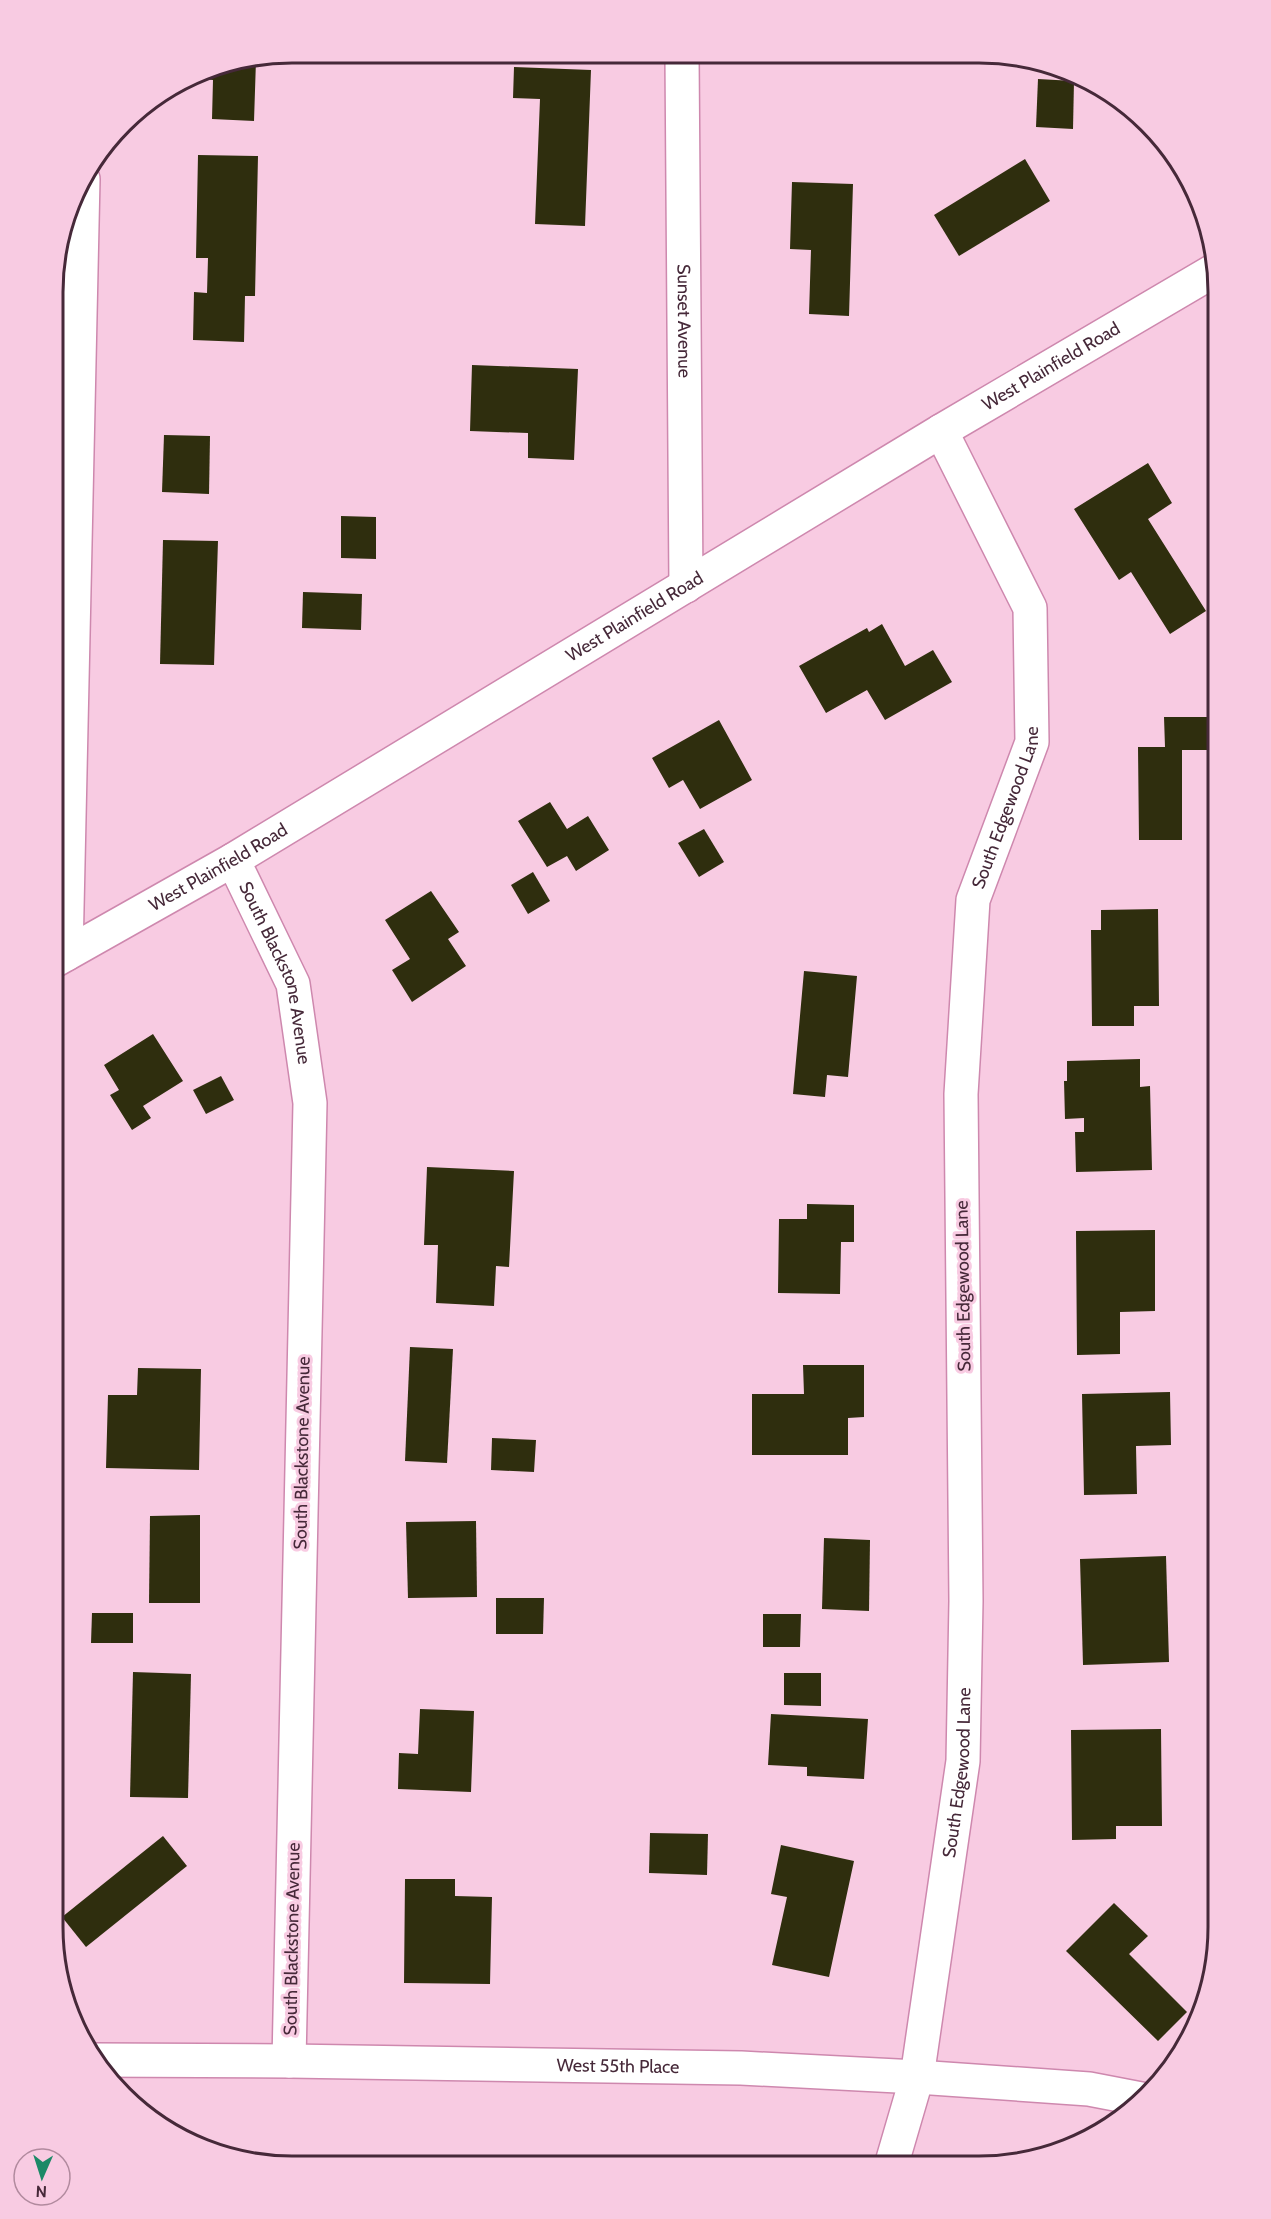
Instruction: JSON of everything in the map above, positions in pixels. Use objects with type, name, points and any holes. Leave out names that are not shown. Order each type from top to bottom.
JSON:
[{"type":"street","name":"Sunset Avenue","points":[[682,63],[686,586]]},
{"type":"street","points":[[63,855],[82,200]]},
{"type":"street","name":"West Plainfield Road","points":[[63,955],[233,860],[941,431],[1208,274]]},
{"type":"street","name":"South Edgewood Lane","points":[[894,2156],[917,2077],[963,1761],[966,1601],[961,1094],[974,900],[1032,742],[1030,608],[941,431]]},
{"type":"street","name":"South Blackstone Avenue","points":[[233,860],[293,984],[310,1103],[289,2061]]},
{"type":"street","name":"West 55th Place","points":[[106,2060],[741,2068],[917,2077],[1089,2090],[1132,2097]]},
{"type":"building","points":[[256,66],[254,121],[212,119],[213,80],[206,79]]},
{"type":"building","points":[[514,67],[591,70],[585,226],[535,224],[540,99],[513,98]]},
{"type":"building","points":[[1038,79],[1068,81],[1074,84],[1073,129],[1036,127]]},
{"type":"building","points":[[198,155],[258,156],[255,296],[245,296],[244,342],[193,340],[194,292],[207,293],[208,258],[196,258]]},
{"type":"building","points":[[1025,159],[1050,201],[959,256],[934,215]]},
{"type":"building","points":[[792,182],[853,184],[849,316],[809,314],[811,250],[790,249]]},
{"type":"building","points":[[472,365],[578,369],[574,460],[528,458],[528,433],[470,431]]},
{"type":"building","points":[[164,435],[210,436],[209,494],[162,492]]},
{"type":"building","points":[[1148,463],[1172,503],[1148,519],[1206,611],[1170,634],[1131,572],[1119,580],[1074,509]]},
{"type":"building","points":[[341,516],[376,517],[376,559],[341,558]]},
{"type":"building","points":[[163,540],[218,541],[214,665],[160,664]]},
{"type":"building","points":[[303,592],[362,594],[361,630],[302,628]]},
{"type":"building","points":[[882,624],[905,666],[933,650],[952,682],[885,720],[867,690],[826,713],[799,666],[867,628],[869,632]]},
{"type":"building","points":[[1164,717],[1208,717],[1208,750],[1182,750],[1182,840],[1139,840],[1138,747],[1165,747]]},
{"type":"building","points":[[719,720],[752,780],[700,809],[683,780],[669,788],[652,758]]},
{"type":"building","points":[[550,802],[567,829],[588,816],[609,850],[576,871],[567,856],[547,867],[518,821]]},
{"type":"building","points":[[704,829],[724,862],[699,877],[678,843]]},
{"type":"building","points":[[533,872],[550,901],[528,914],[511,885]]},
{"type":"building","points":[[431,891],[459,932],[448,939],[466,966],[412,1002],[392,970],[410,959],[385,920]]},
{"type":"building","points":[[1158,909],[1159,1006],[1134,1006],[1134,1026],[1092,1026],[1091,930],[1101,930],[1101,910]]},
{"type":"building","points":[[804,971],[857,976],[848,1077],[827,1075],[825,1097],[793,1094]]},
{"type":"building","points":[[153,1034],[183,1081],[143,1106],[151,1118],[132,1130],[110,1095],[119,1090],[104,1065]]},
{"type":"building","points":[[1140,1059],[1140,1087],[1150,1086],[1152,1170],[1076,1172],[1075,1132],[1084,1132],[1084,1118],[1065,1119],[1064,1081],[1067,1081],[1067,1061]]},
{"type":"building","points":[[221,1076],[234,1100],[206,1114],[193,1090]]},
{"type":"building","points":[[427,1167],[514,1171],[509,1267],[496,1266],[494,1306],[436,1303],[438,1245],[424,1245]]},
{"type":"building","points":[[807,1204],[854,1205],[854,1242],[841,1242],[840,1294],[778,1293],[779,1219],[807,1219]]},
{"type":"building","points":[[1155,1230],[1155,1311],[1120,1312],[1120,1354],[1077,1355],[1076,1231]]},
{"type":"building","points":[[410,1347],[453,1349],[447,1463],[405,1461]]},
{"type":"building","points":[[803,1365],[864,1365],[864,1417],[848,1418],[848,1455],[752,1455],[752,1394],[804,1394]]},
{"type":"building","points":[[138,1368],[201,1369],[199,1470],[106,1468],[108,1395],[137,1395]]},
{"type":"building","points":[[1170,1392],[1171,1445],[1136,1446],[1137,1494],[1084,1495],[1082,1394]]},
{"type":"building","points":[[492,1438],[536,1440],[534,1472],[491,1470]]},
{"type":"building","points":[[200,1515],[200,1603],[149,1603],[150,1516]]},
{"type":"building","points":[[476,1521],[477,1597],[408,1598],[406,1522]]},
{"type":"building","points":[[824,1538],[870,1540],[869,1611],[822,1609]]},
{"type":"building","points":[[1166,1556],[1169,1662],[1083,1665],[1080,1559]]},
{"type":"building","points":[[496,1598],[544,1598],[543,1634],[496,1634]]},
{"type":"building","points":[[92,1613],[133,1613],[133,1643],[91,1643]]},
{"type":"building","points":[[763,1614],[801,1614],[800,1647],[763,1647]]},
{"type":"building","points":[[133,1672],[191,1674],[188,1798],[130,1797]]},
{"type":"building","points":[[784,1673],[821,1673],[821,1706],[784,1705]]},
{"type":"building","points":[[420,1709],[474,1711],[471,1792],[398,1789],[399,1753],[418,1754]]},
{"type":"building","points":[[771,1714],[868,1719],[864,1779],[807,1776],[807,1767],[768,1765]]},
{"type":"building","points":[[1161,1729],[1162,1826],[1116,1826],[1116,1839],[1072,1840],[1071,1730]]},
{"type":"building","points":[[650,1833],[708,1834],[707,1875],[649,1873]]},
{"type":"building","points":[[163,1836],[187,1866],[86,1947],[63,1916]]},
{"type":"building","points":[[781,1845],[854,1861],[829,1977],[772,1965],[787,1897],[771,1894]]},
{"type":"building","points":[[405,1879],[455,1879],[455,1896],[492,1897],[490,1984],[404,1983]]},
{"type":"building","points":[[1114,1903],[1148,1936],[1129,1954],[1187,2012],[1158,2041],[1066,1951]]}]
